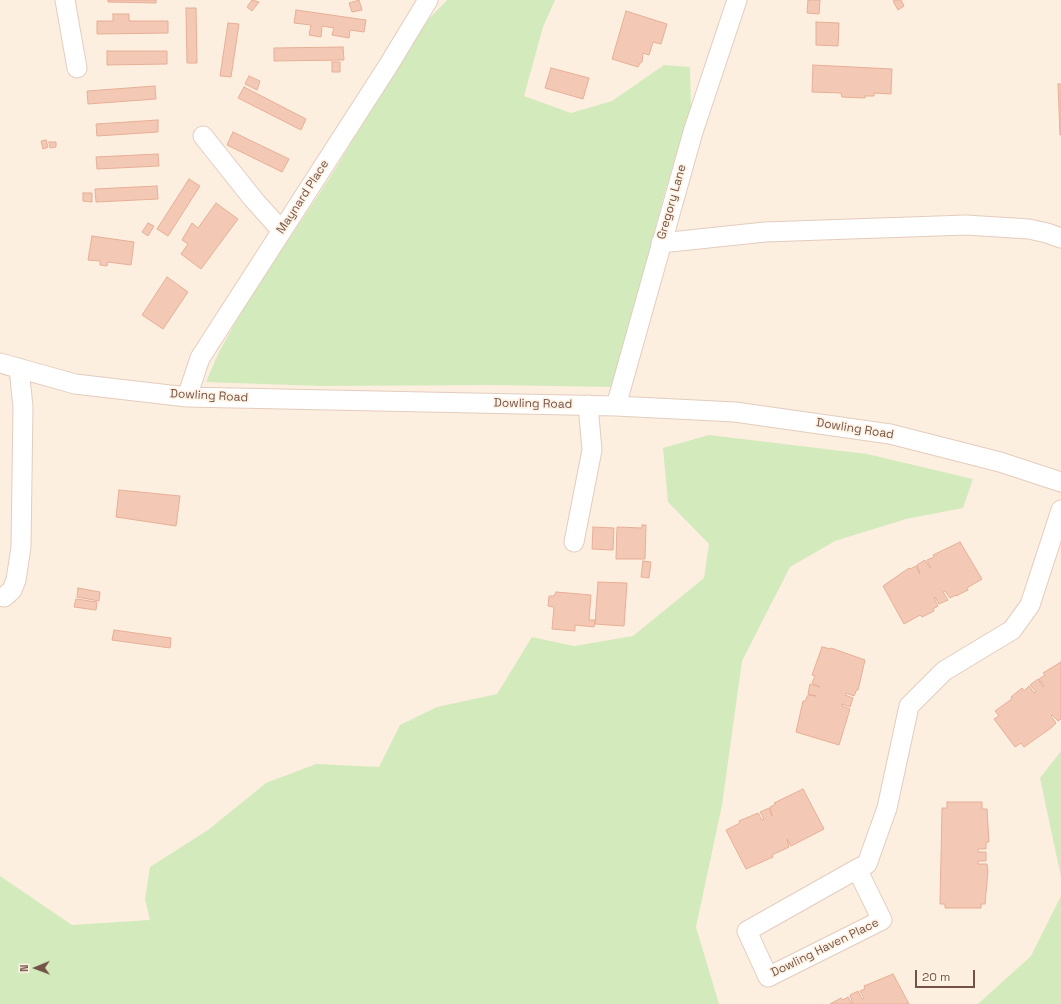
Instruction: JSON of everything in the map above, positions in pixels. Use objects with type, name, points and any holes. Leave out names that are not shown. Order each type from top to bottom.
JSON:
[{"type":"street","points":[[66,0],[76,68]]},
{"type":"street","name":"Maynard Place","points":[[188,397],[200,358],[388,66],[428,0]]},
{"type":"street","name":"Gregory Lane","points":[[616,406],[660,243],[693,132],[737,0]]},
{"type":"street","points":[[203,136],[254,200],[282,230]]},
{"type":"street","points":[[660,243],[765,232],[966,225],[1029,229],[1061,238]]},
{"type":"street","name":"Dowling Road","points":[[0,363],[75,384],[188,397],[588,405],[735,412],[890,434],[1000,462],[1061,482]]},
{"type":"street","points":[[4,597],[12,590],[16,580],[21,547],[23,407],[19,368]]},
{"type":"street","points":[[574,542],[592,450],[588,405]]},
{"type":"street","name":"Dowling Haven Place","points":[[857,869],[882,920],[768,977],[747,931],[857,869],[866,864],[887,808],[909,706],[944,671],[1012,630],[1030,605],[1061,510]]},
{"type":"green space","points":[[447,0],[555,0],[543,27],[524,96],[571,113],[612,101],[664,65],[690,67],[691,106],[664,195],[614,387],[493,385],[320,386],[206,382],[218,354],[245,305],[329,179],[425,23]]},
{"type":"green space","points":[[709,435],[867,454],[973,479],[963,508],[906,519],[835,541],[790,567],[742,661],[722,805],[696,927],[719,1004],[0,1004],[0,876],[72,925],[150,920],[145,899],[150,867],[208,830],[266,783],[316,764],[379,767],[400,725],[437,707],[497,694],[532,637],[574,646],[633,636],[704,578],[709,544],[668,502],[663,448]]},
{"type":"green space","points":[[1061,751],[1061,877],[1040,778]]},
{"type":"green space","points":[[1061,896],[1061,1004],[978,1004],[1031,956]]},
{"type":"building","points":[[108,0],[156,0],[156,3],[108,2]]},
{"type":"building","points":[[252,0],[259,2],[252,11],[247,7]]},
{"type":"building","points":[[359,0],[362,10],[352,12],[349,3]]},
{"type":"building","points":[[808,0],[820,0],[819,14],[807,13]]},
{"type":"building","points":[[901,0],[904,6],[898,10],[893,1]]},
{"type":"building","points":[[186,8],[196,8],[197,63],[187,63]]},
{"type":"building","points":[[296,10],[366,20],[364,32],[350,30],[349,38],[332,35],[334,28],[322,26],[321,37],[309,35],[311,25],[294,23]]},
{"type":"building","points":[[626,11],[667,24],[661,44],[653,42],[649,55],[643,53],[642,62],[638,67],[612,59]]},
{"type":"building","points":[[113,14],[129,14],[129,21],[168,21],[168,33],[97,34],[97,21],[113,21]]},
{"type":"building","points":[[816,22],[839,23],[838,46],[816,45]]},
{"type":"building","points":[[228,23],[239,24],[231,77],[220,76]]},
{"type":"building","points":[[343,47],[344,60],[274,61],[274,48]]},
{"type":"building","points":[[107,51],[167,51],[167,64],[107,65]]},
{"type":"building","points":[[332,62],[340,62],[340,72],[332,72]]},
{"type":"building","points":[[813,65],[892,69],[891,94],[874,93],[874,96],[865,96],[865,98],[842,97],[841,93],[812,92]]},
{"type":"building","points":[[551,68],[589,78],[583,99],[545,88]]},
{"type":"building","points":[[249,76],[260,81],[257,90],[245,84]]},
{"type":"building","points":[[1058,84],[1061,84],[1061,135],[1060,135]]},
{"type":"building","points":[[155,86],[156,99],[88,104],[87,91]]},
{"type":"building","points":[[244,87],[306,119],[301,130],[238,98]]},
{"type":"building","points":[[158,120],[158,132],[97,136],[96,124]]},
{"type":"building","points":[[233,132],[289,159],[282,172],[227,145]]},
{"type":"building","points":[[46,140],[48,147],[43,149],[41,141]]},
{"type":"building","points":[[49,142],[56,142],[56,147],[50,148]]},
{"type":"building","points":[[158,154],[159,166],[97,169],[96,157]]},
{"type":"building","points":[[189,179],[200,186],[168,236],[157,229]]},
{"type":"building","points":[[157,186],[158,199],[96,202],[95,189]]},
{"type":"building","points":[[83,193],[92,193],[92,202],[83,201]]},
{"type":"building","points":[[216,203],[238,219],[201,269],[181,254],[188,244],[182,240],[192,223],[198,228]]},
{"type":"building","points":[[148,223],[154,226],[148,236],[142,232]]},
{"type":"building","points":[[92,236],[134,242],[131,265],[108,262],[107,266],[100,265],[100,261],[88,260]]},
{"type":"building","points":[[167,277],[188,292],[163,329],[142,315]]},
{"type":"building","points":[[119,490],[180,496],[176,526],[116,517]]},
{"type":"building","points":[[642,525],[646,525],[645,559],[616,559],[617,527],[642,528]]},
{"type":"building","points":[[593,527],[614,528],[613,550],[592,549]]},
{"type":"building","points":[[960,542],[982,579],[967,588],[968,590],[950,598],[945,591],[943,592],[948,600],[939,604],[935,597],[934,598],[938,606],[933,609],[934,611],[922,617],[920,615],[904,624],[883,586],[909,568],[910,569],[916,566],[920,574],[917,565],[925,560],[931,568],[927,560],[934,557],[933,555]]},
{"type":"building","points":[[643,561],[651,562],[649,578],[641,577]]},
{"type":"building","points":[[598,582],[627,583],[624,626],[595,624]]},
{"type":"building","points":[[78,588],[100,592],[99,601],[77,597]]},
{"type":"building","points":[[556,592],[591,595],[589,620],[595,620],[594,627],[575,625],[575,631],[552,629],[554,607],[548,606],[549,596],[554,596]]},
{"type":"building","points":[[76,599],[97,602],[96,610],[74,607]]},
{"type":"building","points":[[114,630],[171,638],[170,648],[112,640]]},
{"type":"building","points":[[822,647],[831,648],[865,660],[858,690],[857,689],[854,696],[846,693],[845,695],[853,698],[850,707],[842,704],[842,706],[850,709],[839,745],[796,732],[803,701],[805,701],[808,695],[816,696],[808,694],[810,684],[820,687],[812,683],[815,676],[812,675]]},
{"type":"building","points":[[1061,662],[1061,719],[1058,721],[1052,715],[1051,716],[1056,723],[1051,728],[1024,747],[1021,743],[1015,747],[994,719],[999,716],[995,711],[1012,699],[1011,697],[1022,688],[1024,691],[1029,686],[1034,693],[1036,692],[1030,685],[1038,679],[1043,687],[1044,686],[1039,679],[1045,675],[1043,673]]},
{"type":"building","points":[[803,789],[824,829],[791,846],[787,839],[789,847],[772,855],[773,857],[746,869],[726,830],[740,823],[739,821],[758,813],[762,820],[764,819],[760,812],[769,808],[772,816],[770,807],[776,804],[774,803]]},
{"type":"building","points":[[947,802],[982,802],[982,809],[987,809],[989,842],[986,842],[986,849],[978,849],[978,852],[986,852],[986,861],[978,861],[978,864],[987,864],[988,871],[985,904],[981,904],[981,908],[945,908],[945,904],[940,904],[942,808],[947,808]]},
{"type":"building","points":[[893,974],[909,1004],[853,1004],[850,995],[858,991],[862,999],[864,998],[860,991],[865,989],[864,986]]},
{"type":"building","points":[[848,997],[852,1004],[830,1004],[841,998],[843,1000]]}]
